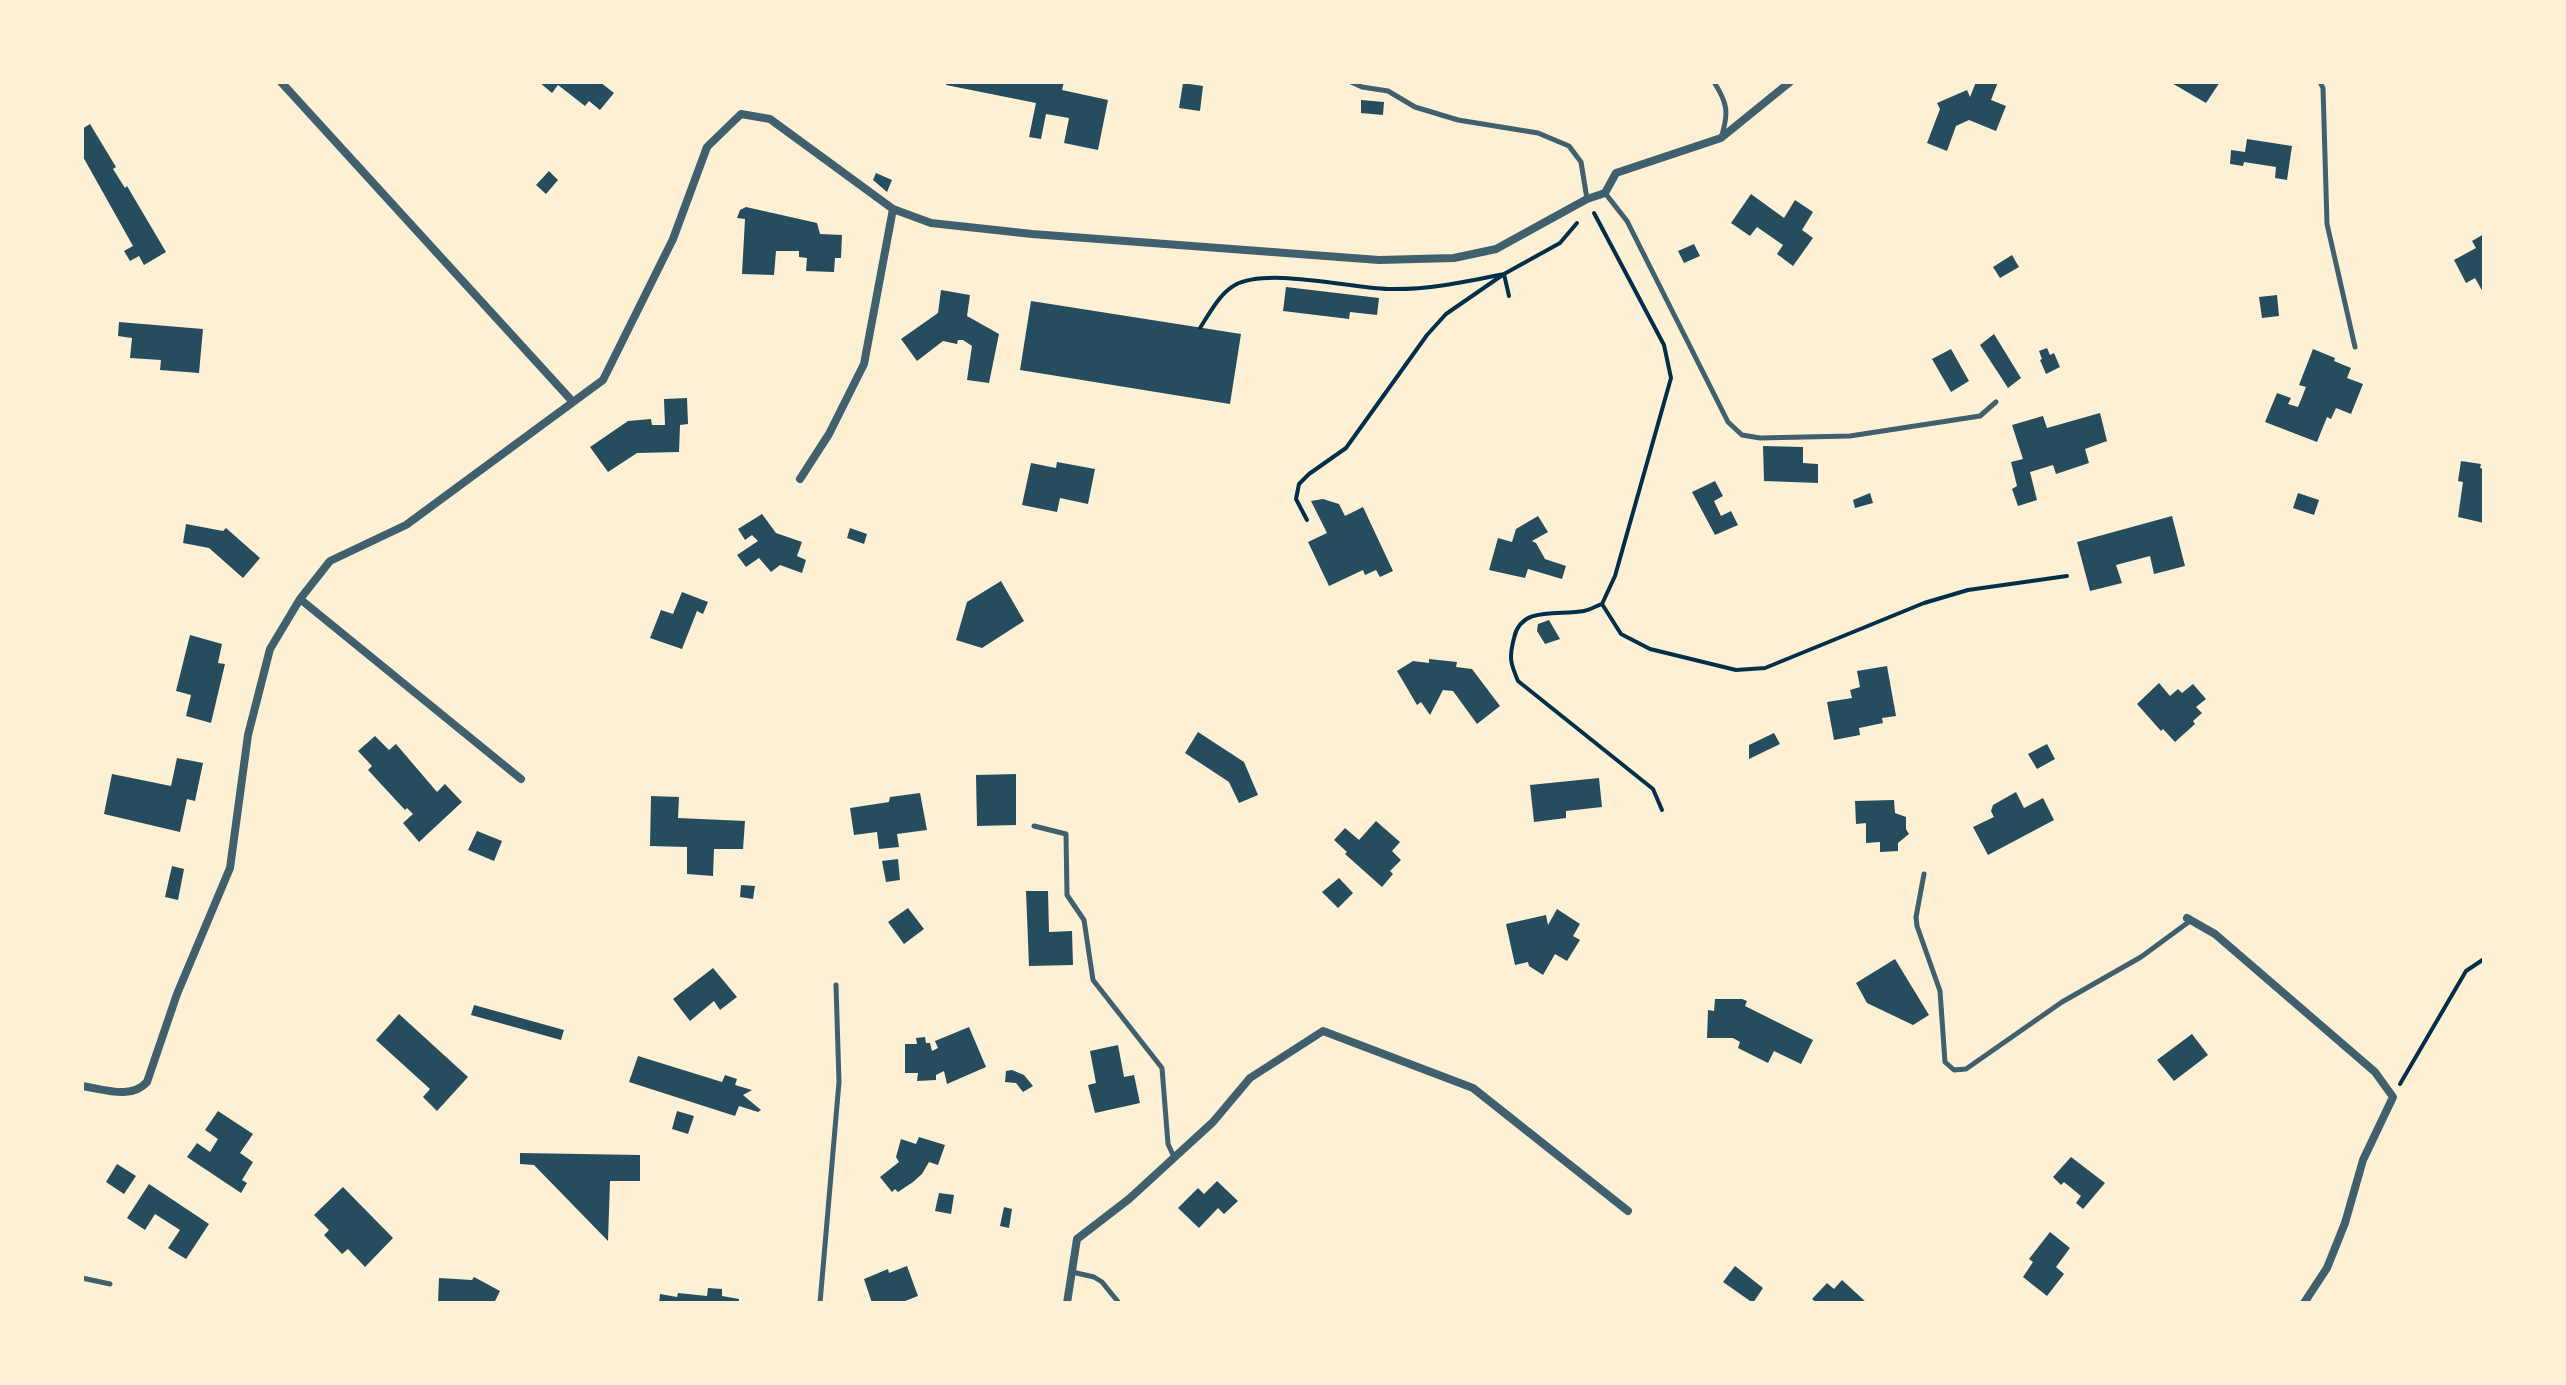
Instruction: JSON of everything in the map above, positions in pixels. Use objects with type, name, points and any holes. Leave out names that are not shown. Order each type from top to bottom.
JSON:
[{"type":"street","points":[[281,82],[573,402]]},
{"type":"street","points":[[82,1086],[129,1093],[139,1090],[147,1082],[177,994],[230,868],[251,720],[270,649],[300,599],[330,561],[406,525],[603,380],[673,239],[707,147],[741,114],[770,119],[893,209],[931,223],[1032,234],[1394,260],[1454,258],[1496,249],[1587,199],[1605,193],[1616,173],[1721,138],[1790,82]]},
{"type":"street","points":[[800,479],[829,434],[864,364],[893,209]]},
{"type":"street","points":[[300,599],[521,779]]},
{"type":"street","points":[[2189,919],[2215,934],[2364,1062],[2393,1097],[2363,1160],[2345,1223],[2327,1268],[2304,1303]]},
{"type":"street","points":[[1067,1303],[1077,1239],[1129,1199],[1213,1122],[1250,1078],[1323,1031],[1473,1088],[1628,1211]]},
{"type":"lane","points":[[1351,82],[1388,91],[1415,107],[1458,120],[1538,133],[1569,146],[1581,162],[1587,199]]},
{"type":"lane","points":[[1714,82],[1724,97],[1728,117],[1721,138]]},
{"type":"lane","points":[[2320,82],[2323,88],[2327,224],[2355,347]]},
{"type":"lane","points":[[1605,193],[1627,221],[1728,422],[1742,435],[1760,438],[1850,436],[1980,416],[1996,402]]},
{"type":"lane","points":[[1034,826],[1066,834],[1067,895],[1084,920],[1093,980],[1162,1068],[1168,1144],[1174,1157]]},
{"type":"lane","points":[[1924,874],[1917,926],[1937,976],[1945,1062],[1954,1070],[1966,1069],[2062,1002],[2141,957],[2189,919]]},
{"type":"lane","points":[[820,1303],[839,1082],[836,985]]},
{"type":"lane","points":[[1072,1272],[1102,1282],[1119,1303]]},
{"type":"lane","points":[[82,1278],[110,1284]]},
{"type":"path","points":[[1307,520],[1296,499],[1299,484],[1346,448],[1427,335],[1446,314],[1504,274],[1560,243],[1580,219],[1587,199]]},
{"type":"path","points":[[1587,199],[1664,345],[1671,378],[1615,576],[1602,604],[1584,611],[1547,612],[1527,618],[1515,631],[1509,658],[1518,681],[1653,789],[1662,810]]},
{"type":"path","points":[[1504,274],[1509,296]]},
{"type":"path","points":[[1200,328],[1213,307],[1234,285],[1264,277],[1388,289],[1439,288],[1504,274]]},
{"type":"path","points":[[1602,604],[1621,634],[1650,649],[1736,670],[1765,668],[1924,603],[1968,590],[2067,576]]},
{"type":"path","points":[[2393,1097],[2466,971],[2484,959]]},
{"type":"building","points":[[539,82],[600,82],[614,93],[600,110],[589,101],[585,106],[558,85],[552,93]]},
{"type":"building","points":[[947,82],[1064,82],[1062,90],[1108,100],[1098,150],[1064,143],[1069,118],[1046,114],[1041,139],[1029,137],[1036,103],[946,85]]},
{"type":"building","points":[[1976,82],[1998,82],[1991,100],[2006,106],[1996,131],[1969,120],[1956,126],[1947,151],[1927,143],[1940,109],[1937,103],[1967,90],[1970,97]]},
{"type":"building","points":[[2170,82],[2220,82],[2206,103]]},
{"type":"building","points":[[1183,83],[1203,86],[1200,111],[1179,108]]},
{"type":"building","points":[[1361,100],[1384,102],[1383,115],[1361,113]]},
{"type":"building","points":[[90,124],[116,167],[113,169],[125,188],[127,186],[166,252],[144,265],[139,256],[130,261],[124,251],[133,246],[82,155],[82,129]]},
{"type":"building","points":[[2247,139],[2292,146],[2287,180],[2275,178],[2276,167],[2244,162],[2243,166],[2230,164],[2231,150],[2245,152]]},
{"type":"building","points":[[549,171],[558,180],[546,194],[536,185]]},
{"type":"building","points":[[876,173],[892,180],[887,192],[873,180]]},
{"type":"building","points":[[1751,194],[1784,218],[1795,200],[1813,212],[1802,230],[1813,238],[1793,266],[1777,254],[1783,245],[1757,227],[1750,236],[1731,223]]},
{"type":"building","points":[[746,207],[817,223],[820,234],[842,235],[841,258],[835,258],[834,272],[806,271],[807,258],[799,257],[799,251],[776,251],[774,275],[742,274],[745,219],[737,218],[740,210]]},
{"type":"building","points":[[2484,234],[2484,294],[2475,278],[2466,283],[2454,260],[2476,248],[2472,241]]},
{"type":"building","points":[[1694,244],[1700,256],[1684,263],[1678,251]]},
{"type":"building","points":[[2012,255],[2019,267],[2000,278],[1993,267]]},
{"type":"building","points":[[1286,287],[1379,298],[1377,315],[1350,312],[1349,319],[1283,311]]},
{"type":"building","points":[[941,290],[970,295],[967,316],[999,334],[989,383],[967,380],[972,346],[963,340],[958,340],[957,344],[943,341],[917,361],[901,339],[938,313]]},
{"type":"building","points":[[2277,295],[2279,316],[2262,318],[2259,297]]},
{"type":"building","points":[[1031,301],[1241,334],[1230,404],[1020,370]]},
{"type":"building","points":[[119,322],[203,329],[199,373],[160,370],[161,360],[130,358],[132,338],[118,336]]},
{"type":"building","points":[[1994,334],[2021,378],[2008,388],[1980,345]]},
{"type":"building","points":[[2047,348],[2050,355],[2054,353],[2060,367],[2046,374],[2039,351]]},
{"type":"building","points":[[1951,349],[1969,381],[1951,392],[1932,359]]},
{"type":"building","points":[[2313,349],[2351,368],[2347,378],[2363,384],[2351,414],[2336,408],[2331,419],[2327,417],[2317,442],[2265,422],[2277,393],[2291,398],[2288,404],[2298,407],[2306,387],[2299,385]]},
{"type":"building","points":[[687,398],[688,424],[680,425],[679,452],[637,453],[608,472],[590,447],[628,421],[651,419],[652,425],[665,425],[664,399]]},
{"type":"building","points":[[2100,413],[2107,441],[2085,449],[2089,463],[2056,474],[2053,465],[2030,472],[2037,500],[2018,506],[2012,489],[2017,486],[2011,462],[2023,459],[2012,425],[2043,416],[2047,428]]},
{"type":"building","points":[[1763,446],[1803,447],[1803,463],[1818,464],[1818,483],[1764,481]]},
{"type":"building","points":[[2461,461],[2481,464],[2480,468],[2484,469],[2484,523],[2458,517],[2463,482],[2458,481]]},
{"type":"building","points":[[1057,462],[1095,469],[1088,504],[1060,498],[1057,512],[1022,505],[1031,463],[1056,468]]},
{"type":"building","points":[[1715,481],[1723,496],[1714,501],[1721,516],[1731,511],[1738,525],[1715,535],[1692,492]]},
{"type":"building","points":[[1870,493],[1873,503],[1855,508],[1853,500]]},
{"type":"building","points":[[2298,493],[2319,500],[2314,515],[2293,508]]},
{"type":"building","points":[[1323,499],[1339,504],[1345,516],[1363,507],[1393,571],[1380,577],[1376,570],[1365,575],[1363,570],[1329,586],[1308,542],[1327,533],[1311,501]]},
{"type":"building","points":[[762,514],[776,533],[802,542],[797,556],[806,560],[802,573],[780,565],[771,572],[759,558],[746,567],[737,555],[758,541],[752,535],[745,540],[738,529]]},
{"type":"building","points":[[1538,516],[1548,532],[1532,541],[1545,559],[1566,566],[1562,579],[1528,569],[1525,578],[1489,570],[1498,538],[1512,542],[1516,529]]},
{"type":"building","points":[[2172,516],[2185,566],[2154,574],[2150,556],[2116,565],[2122,583],[2090,591],[2077,542]]},
{"type":"building","points":[[186,524],[223,531],[226,528],[260,558],[243,578],[209,548],[183,543]]},
{"type":"building","points":[[850,528],[867,534],[864,544],[847,538]]},
{"type":"building","points":[[1001,581],[1024,621],[982,648],[956,640],[967,602]]},
{"type":"building","points":[[682,592],[708,602],[703,614],[697,611],[682,649],[650,638],[661,610],[673,614]]},
{"type":"building","points":[[1549,620],[1560,639],[1545,644],[1537,631],[1538,624]]},
{"type":"building","points":[[190,635],[222,644],[218,663],[225,664],[211,723],[186,716],[191,695],[176,691]]},
{"type":"building","points":[[1429,659],[1457,662],[1456,667],[1472,669],[1500,706],[1477,724],[1453,691],[1443,690],[1430,715],[1421,702],[1417,705],[1397,671],[1413,661],[1429,663]]},
{"type":"building","points":[[1887,666],[1896,716],[1882,718],[1883,723],[1859,728],[1860,735],[1834,740],[1827,702],[1852,698],[1850,690],[1860,687],[1857,671]]},
{"type":"building","points":[[2159,683],[2170,696],[2178,689],[2182,693],[2193,684],[2206,699],[2196,707],[2202,713],[2193,721],[2195,724],[2175,742],[2137,704]]},
{"type":"building","points":[[1198,732],[1244,762],[1258,795],[1239,803],[1229,782],[1185,753]]},
{"type":"building","points":[[1774,733],[1780,744],[1749,759],[1749,745]]},
{"type":"building","points":[[375,736],[389,750],[396,744],[437,792],[445,784],[462,802],[419,842],[403,823],[413,814],[407,808],[405,810],[368,770],[372,766],[358,751]]},
{"type":"building","points":[[2047,744],[2055,759],[2037,769],[2028,754]]},
{"type":"building","points":[[177,758],[203,763],[195,801],[187,799],[180,832],[104,814],[112,774],[171,786]]},
{"type":"building","points":[[1016,774],[1016,825],[977,826],[976,775]]},
{"type":"building","points":[[1599,778],[1602,807],[1566,811],[1566,818],[1534,822],[1530,785]]},
{"type":"building","points":[[2016,792],[2024,808],[2043,798],[2054,820],[1988,855],[1973,827],[1994,817],[1991,811],[1993,805]]},
{"type":"building","points":[[920,793],[927,830],[897,834],[899,847],[879,849],[877,832],[854,835],[850,808]]},
{"type":"building","points":[[651,796],[679,797],[678,818],[745,821],[743,849],[714,849],[713,876],[687,874],[687,847],[650,846]]},
{"type":"building","points":[[1894,800],[1895,813],[1906,817],[1909,834],[1898,843],[1898,851],[1880,852],[1880,842],[1866,843],[1866,823],[1856,824],[1855,801]]},
{"type":"building","points":[[1376,821],[1400,842],[1392,851],[1401,860],[1390,871],[1393,874],[1382,887],[1334,840],[1345,828],[1359,840]]},
{"type":"building","points":[[477,831],[502,841],[494,861],[468,850]]},
{"type":"building","points":[[898,859],[900,880],[886,882],[882,861]]},
{"type":"building","points":[[172,866],[184,869],[178,900],[165,897]]},
{"type":"building","points":[[1339,878],[1353,893],[1338,908],[1322,892]]},
{"type":"building","points":[[741,885],[755,886],[753,899],[740,897]]},
{"type":"building","points":[[1026,891],[1048,891],[1049,932],[1072,931],[1073,965],[1029,966]]},
{"type":"building","points":[[908,908],[924,929],[904,944],[888,922]]},
{"type":"building","points":[[1557,909],[1580,924],[1573,936],[1580,940],[1567,961],[1555,954],[1543,975],[1528,962],[1515,965],[1506,924],[1546,915],[1548,925]]},
{"type":"building","points":[[1895,959],[1929,1015],[1913,1025],[1867,1003],[1856,983]]},
{"type":"building","points":[[713,968],[737,997],[720,1010],[714,1001],[690,1021],[673,999]]},
{"type":"building","points":[[1715,999],[1747,1001],[1745,1006],[1813,1040],[1801,1064],[1774,1051],[1768,1063],[1738,1048],[1740,1042],[1733,1038],[1707,1038],[1708,1010],[1714,1011]]},
{"type":"building","points":[[474,1005],[564,1030],[561,1040],[471,1015]]},
{"type":"building","points":[[399,1014],[468,1077],[437,1111],[423,1097],[430,1089],[376,1040]]},
{"type":"building","points":[[969,1027],[986,1067],[947,1084],[944,1071],[936,1075],[936,1080],[917,1081],[918,1073],[905,1073],[905,1044],[917,1044],[916,1038],[925,1037],[932,1051],[938,1048],[935,1041]]},
{"type":"building","points":[[2192,1034],[2208,1055],[2174,1081],[2157,1060]]},
{"type":"building","points":[[1118,1045],[1124,1077],[1134,1075],[1140,1103],[1095,1113],[1088,1085],[1096,1083],[1090,1051]]},
{"type":"building","points":[[638,1056],[722,1082],[725,1075],[737,1079],[735,1085],[752,1090],[743,1095],[761,1110],[758,1112],[739,1106],[735,1116],[629,1082]]},
{"type":"building","points":[[1006,1071],[1024,1075],[1033,1086],[1023,1092],[1016,1083],[1005,1082]]},
{"type":"building","points":[[218,1111],[253,1134],[240,1153],[253,1162],[242,1180],[247,1183],[241,1193],[187,1157],[197,1143],[210,1152],[218,1139],[205,1130]]},
{"type":"building","points":[[677,1111],[694,1116],[688,1134],[672,1129]]},
{"type":"building","points":[[919,1137],[945,1145],[938,1165],[929,1162],[913,1182],[898,1192],[895,1189],[892,1192],[880,1177],[899,1162],[896,1157],[901,1139],[916,1144]]},
{"type":"building","points":[[520,1153],[640,1155],[640,1181],[610,1181],[608,1241],[534,1165],[520,1164]]},
{"type":"building","points":[[2071,1157],[2105,1183],[2083,1209],[2076,1203],[2081,1196],[2053,1177]]},
{"type":"building","points":[[117,1164],[136,1176],[124,1194],[106,1182]]},
{"type":"building","points":[[1217,1181],[1238,1201],[1224,1214],[1218,1208],[1199,1228],[1178,1208],[1198,1188],[1204,1194]]},
{"type":"building","points":[[149,1184],[209,1224],[186,1259],[168,1248],[180,1230],[155,1214],[145,1230],[127,1218]]},
{"type":"building","points":[[343,1187],[393,1238],[365,1267],[348,1249],[342,1254],[324,1235],[329,1230],[314,1215]]},
{"type":"building","points":[[939,1193],[954,1195],[951,1214],[935,1211]]},
{"type":"building","points":[[1004,1207],[1012,1209],[1009,1228],[1000,1226]]},
{"type":"building","points":[[2050,1232],[2070,1248],[2056,1267],[2064,1274],[2047,1296],[2023,1277],[2033,1262],[2029,1259]]},
{"type":"building","points":[[907,1266],[918,1296],[900,1303],[872,1303],[864,1279],[888,1269],[889,1273]]},
{"type":"building","points":[[1735,1266],[1763,1288],[1753,1303],[1723,1282]]},
{"type":"building","points":[[474,1277],[500,1291],[494,1303],[438,1303],[439,1278],[472,1280]]},
{"type":"building","points":[[1842,1280],[1867,1303],[1817,1303],[1812,1299],[1827,1283],[1834,1289]]},
{"type":"building","points":[[708,1288],[722,1289],[722,1296],[739,1299],[739,1303],[659,1303],[660,1294],[707,1296]]}]
